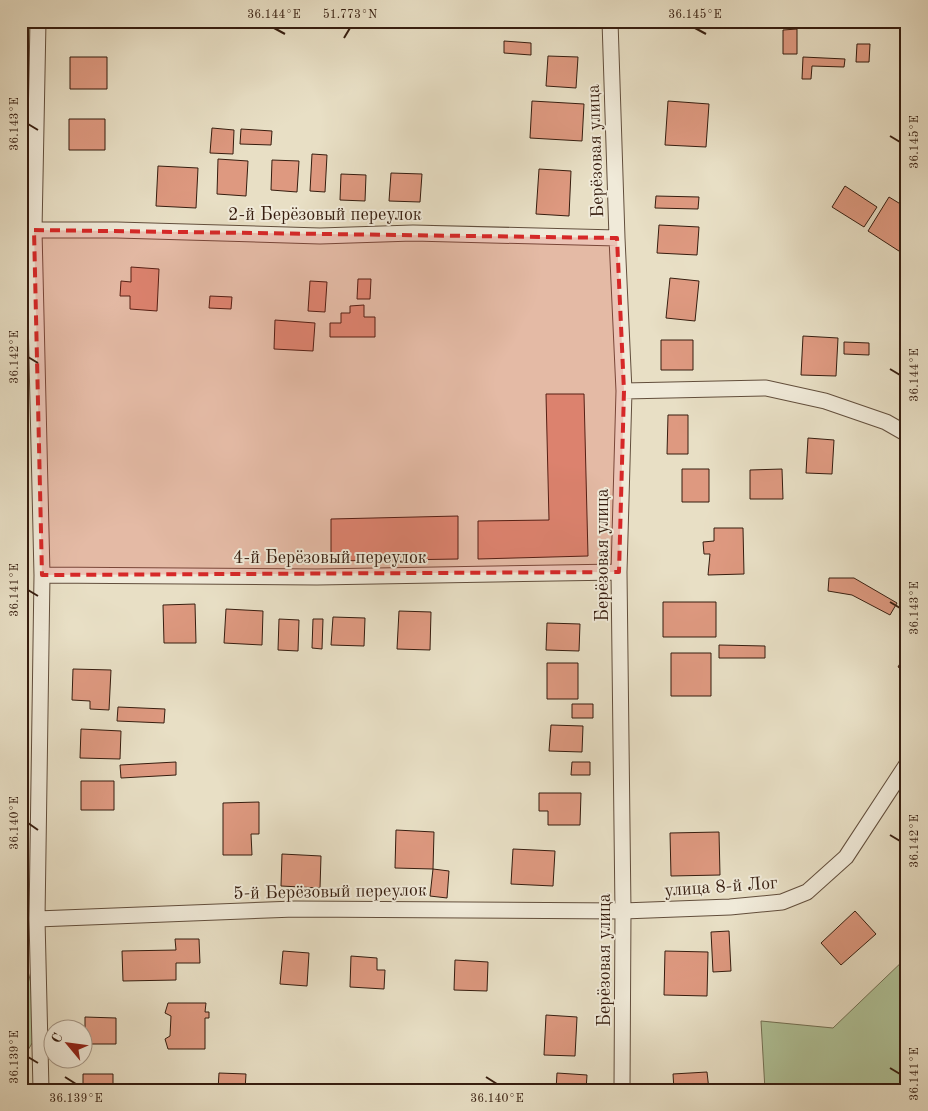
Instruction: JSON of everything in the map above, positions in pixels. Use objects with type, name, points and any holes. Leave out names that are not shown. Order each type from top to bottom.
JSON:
[{"type":"street","points":[[38,21],[34,230],[42,575],[37,919],[40,1090]]},
{"type":"street","name":"Берёзовая улица","points":[[610,21],[624,391],[619,572],[623,911],[622,1090]]},
{"type":"street","name":"2-й Берёзовый переулок","points":[[34,230],[117,230],[320,236],[423,233],[617,238]]},
{"type":"street","points":[[624,391],[766,388],[825,401],[886,422],[907,434]]},
{"type":"street","name":"4-й Берёзовый переулок","points":[[42,575],[317,577],[619,572]]},
{"type":"street","name":"улица 8-й Лог","points":[[623,911],[754,905],[782,902],[807,892],[846,857],[907,764]]},
{"type":"street","name":"5-й Берёзовый переулок","points":[[37,919],[295,909],[623,911]]},
{"type":"highlighted area","points":[[34,230],[617,238],[624,391],[619,572],[42,575]]},
{"type":"green space","points":[[21,21],[32,21],[30,56],[21,88]]},
{"type":"green space","points":[[21,940],[41,1028],[21,1062]]},
{"type":"green space","points":[[907,957],[907,1090],[765,1090],[761,1021],[833,1028]]},
{"type":"building","points":[[797,29],[797,54],[783,54],[783,30]]},
{"type":"building","points":[[504,41],[531,43],[531,55],[504,53]]},
{"type":"building","points":[[857,44],[870,44],[869,62],[856,62]]},
{"type":"building","points":[[548,56],[578,57],[576,88],[546,86]]},
{"type":"building","points":[[70,57],[107,57],[107,89],[70,89]]},
{"type":"building","points":[[803,57],[845,59],[844,67],[812,66],[811,79],[802,79]]},
{"type":"building","points":[[532,101],[584,104],[582,141],[530,138]]},
{"type":"building","points":[[668,101],[709,104],[706,147],[665,145]]},
{"type":"building","points":[[69,119],[105,119],[105,150],[69,150]]},
{"type":"building","points":[[212,128],[234,130],[233,154],[210,153]]},
{"type":"building","points":[[241,129],[272,131],[271,145],[240,144]]},
{"type":"building","points":[[312,154],[327,155],[325,192],[310,191]]},
{"type":"building","points":[[218,159],[248,161],[246,196],[217,194]]},
{"type":"building","points":[[272,160],[299,161],[297,192],[271,190]]},
{"type":"building","points":[[158,166],[198,168],[196,208],[156,206]]},
{"type":"building","points":[[539,169],[571,171],[569,216],[536,214]]},
{"type":"building","points":[[391,173],[422,174],[420,202],[389,201]]},
{"type":"building","points":[[341,174],[366,175],[365,201],[340,200]]},
{"type":"building","points":[[845,186],[877,207],[864,227],[832,207]]},
{"type":"building","points":[[656,196],[699,197],[698,209],[655,208]]},
{"type":"building","points":[[889,197],[907,208],[907,246],[902,253],[868,231]]},
{"type":"building","points":[[659,225],[699,227],[697,255],[657,253]]},
{"type":"building","points":[[131,267],[159,269],[157,311],[130,309],[130,296],[120,296],[121,281],[131,282]]},
{"type":"building","points":[[670,278],[699,281],[695,321],[666,318]]},
{"type":"building","points":[[358,279],[371,279],[370,299],[357,299]]},
{"type":"building","points":[[310,281],[327,282],[325,312],[308,311]]},
{"type":"building","points":[[210,296],[232,297],[231,309],[209,308]]},
{"type":"building","points":[[364,305],[364,317],[375,317],[375,337],[330,337],[330,323],[341,323],[341,313],[350,313],[350,306]]},
{"type":"building","points":[[275,320],[315,323],[313,351],[274,349]]},
{"type":"building","points":[[803,336],[838,338],[836,376],[801,375]]},
{"type":"building","points":[[661,340],[693,340],[693,370],[661,370]]},
{"type":"building","points":[[844,342],[869,343],[869,355],[844,354]]},
{"type":"building","points":[[546,394],[584,394],[588,556],[478,559],[478,521],[549,520]]},
{"type":"building","points":[[668,415],[688,415],[688,454],[667,454]]},
{"type":"building","points":[[808,438],[834,440],[832,474],[806,473]]},
{"type":"building","points":[[682,469],[709,469],[709,502],[682,502]]},
{"type":"building","points":[[782,469],[783,499],[750,499],[750,470]]},
{"type":"building","points":[[458,516],[458,559],[331,561],[331,519]]},
{"type":"building","points":[[714,528],[743,528],[744,574],[708,575],[710,554],[704,554],[703,542],[714,541]]},
{"type":"building","points":[[829,578],[854,578],[897,603],[890,615],[852,595],[828,591]]},
{"type":"building","points":[[663,602],[716,602],[716,637],[663,637]]},
{"type":"building","points":[[195,604],[196,643],[164,643],[163,605]]},
{"type":"building","points":[[226,609],[263,611],[262,645],[224,643]]},
{"type":"building","points":[[399,611],[431,612],[430,650],[397,649]]},
{"type":"building","points":[[333,617],[365,618],[364,646],[331,645]]},
{"type":"building","points":[[279,619],[299,620],[298,651],[278,650]]},
{"type":"building","points":[[313,619],[323,619],[322,649],[312,648]]},
{"type":"building","points":[[547,623],[580,624],[579,651],[546,650]]},
{"type":"building","points":[[719,645],[765,646],[765,658],[719,658]]},
{"type":"building","points":[[907,651],[907,672],[898,667]]},
{"type":"building","points":[[671,653],[711,653],[711,696],[671,696]]},
{"type":"building","points":[[547,663],[578,663],[578,699],[547,699]]},
{"type":"building","points":[[73,669],[111,670],[109,710],[90,709],[90,701],[72,700]]},
{"type":"building","points":[[572,704],[593,704],[593,718],[572,718]]},
{"type":"building","points":[[118,707],[165,709],[164,723],[117,721]]},
{"type":"building","points":[[551,725],[583,726],[582,752],[549,751]]},
{"type":"building","points":[[81,729],[121,731],[120,759],[80,758]]},
{"type":"building","points":[[176,762],[176,775],[121,778],[120,765]]},
{"type":"building","points":[[572,762],[590,762],[590,775],[571,775]]},
{"type":"building","points":[[81,781],[114,781],[114,810],[81,810]]},
{"type":"building","points":[[539,793],[581,793],[580,825],[548,825],[548,811],[539,811]]},
{"type":"building","points":[[259,802],[259,834],[251,834],[252,855],[223,855],[223,803]]},
{"type":"building","points":[[396,830],[434,832],[433,869],[395,868]]},
{"type":"building","points":[[719,832],[720,875],[671,876],[670,833]]},
{"type":"building","points":[[513,849],[555,851],[553,886],[511,884]]},
{"type":"building","points":[[282,854],[321,856],[320,888],[281,886]]},
{"type":"building","points":[[433,869],[449,871],[447,898],[430,896]]},
{"type":"building","points":[[855,911],[876,934],[841,965],[821,943]]},
{"type":"building","points":[[729,931],[731,971],[713,972],[711,932]]},
{"type":"building","points":[[175,939],[199,939],[200,963],[176,963],[176,980],[123,981],[122,951],[176,950]]},
{"type":"building","points":[[283,951],[309,953],[307,986],[280,984]]},
{"type":"building","points":[[665,951],[708,952],[707,996],[664,995]]},
{"type":"building","points":[[351,956],[377,958],[377,970],[385,970],[384,989],[350,987]]},
{"type":"building","points":[[455,960],[488,962],[487,991],[454,990]]},
{"type":"building","points":[[168,1003],[206,1003],[205,1012],[209,1012],[209,1018],[205,1018],[205,1049],[168,1049],[165,1039],[170,1036],[171,1016],[165,1013]]},
{"type":"building","points":[[546,1015],[577,1017],[575,1056],[544,1055]]},
{"type":"building","points":[[85,1017],[116,1018],[116,1044],[92,1044],[92,1018]]},
{"type":"building","points":[[707,1072],[709,1090],[674,1090],[673,1074]]},
{"type":"building","points":[[219,1073],[246,1074],[245,1090],[218,1090]]},
{"type":"building","points":[[557,1073],[587,1075],[586,1090],[556,1090]]},
{"type":"building","points":[[83,1074],[113,1074],[113,1090],[83,1090]]}]
